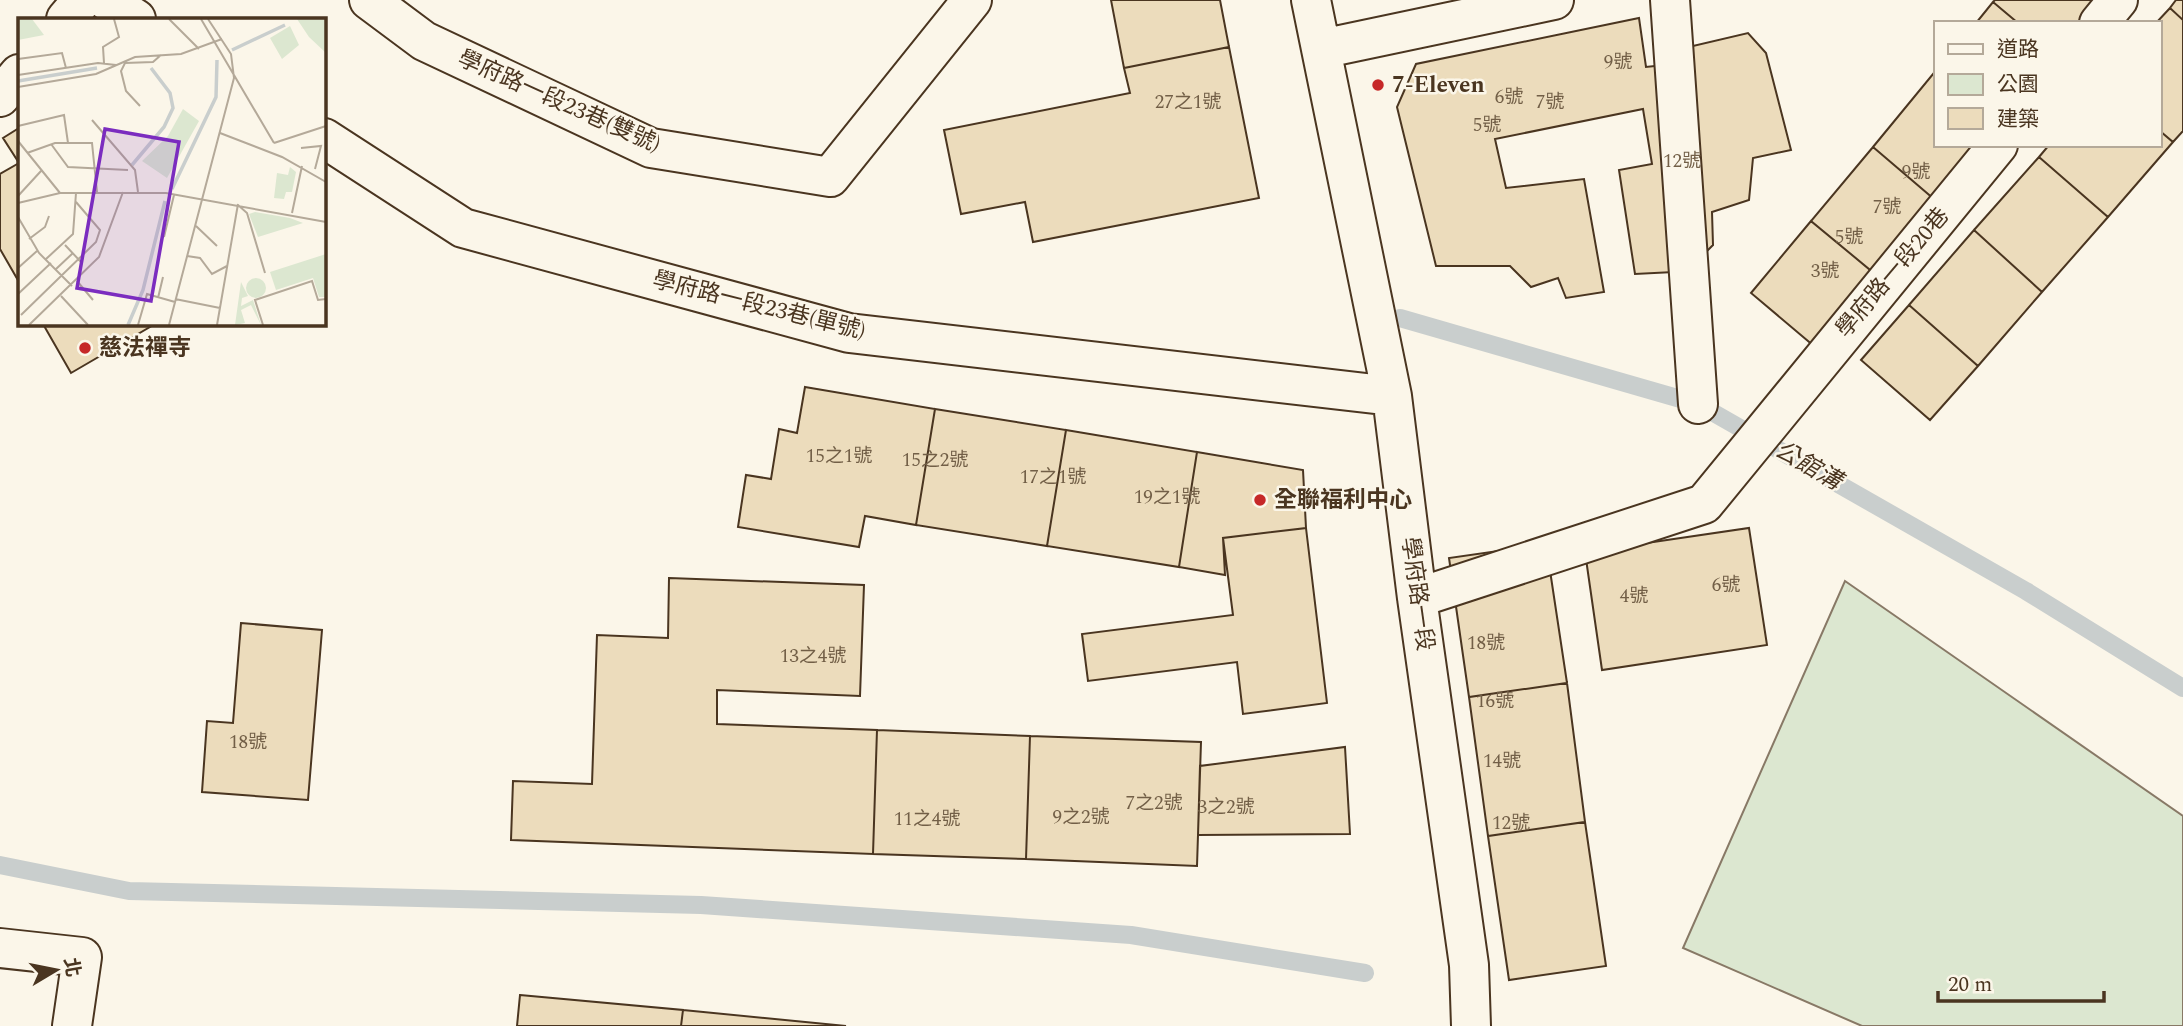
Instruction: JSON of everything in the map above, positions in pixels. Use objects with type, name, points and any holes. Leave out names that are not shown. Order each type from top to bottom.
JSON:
[{"type":"street","points":[[67,18],[82,0]]},
{"type":"street","points":[[106,0],[134,18]]},
{"type":"street","name":"學府路一段23巷(雙號)","points":[[369,0],[424,41],[651,148],[830,177],[972,0]]},
{"type":"street","name":"學府路一段","points":[[1311,0],[1392,396],[1469,965],[1471,1026]]},
{"type":"street","points":[[1321,49],[1553,0]]},
{"type":"street","points":[[1671,0],[1698,404]]},
{"type":"street","points":[[2101,21],[2118,0]]},
{"type":"street","points":[[0,97],[18,75]]},
{"type":"street","name":"學府路一段23巷(單號)","points":[[326,139],[463,228],[849,333],[1392,396]]},
{"type":"street","name":"學府路一段20巷","points":[[1418,598],[1704,504],[1996,147]]},
{"type":"street","points":[[0,948],[82,957],[72,1026]]},
{"type":"green space","points":[[1845,581],[2183,816],[2183,1026],[1862,1026],[1683,948]]},
{"type":"building","points":[[1111,0],[1220,0],[1229,47],[1124,68]]},
{"type":"building","points":[[2124,0],[2107,21],[2016,21],[1993,2]]},
{"type":"building","points":[[2176,0],[2183,0],[2183,20],[2170,8]]},
{"type":"building","points":[[1993,2],[2016,21],[1978,21]]},
{"type":"building","points":[[2170,8],[2183,20],[2183,131],[2173,142],[2162,133],[2162,21],[2158,21]]},
{"type":"building","points":[[1639,18],[1646,67],[1664,65],[1663,53],[1748,33],[1766,53],[1791,150],[1753,158],[1749,200],[1712,212],[1713,245],[1693,265],[1674,272],[1635,274],[1619,170],[1652,164],[1643,109],[1495,139],[1506,188],[1584,179],[1604,292],[1566,298],[1558,278],[1531,287],[1510,266],[1436,266],[1397,107],[1416,64]]},
{"type":"building","points":[[1229,47],[1259,198],[1033,242],[1025,202],[961,214],[944,130],[1130,93],[1124,68]]},
{"type":"building","points":[[1933,74],[1934,147],[2002,147],[1948,211],[1873,147]]},
{"type":"building","points":[[18,129],[18,161],[3,138]]},
{"type":"building","points":[[2162,133],[2173,142],[2108,217],[2039,157],[2047,147],[2162,147]]},
{"type":"building","points":[[1873,147],[1948,211],[1887,284],[1811,221]]},
{"type":"building","points":[[2039,157],[2108,217],[2042,292],[1974,230]]},
{"type":"building","points":[[18,164],[18,280],[0,249],[0,174]]},
{"type":"building","points":[[1811,221],[1887,284],[1827,357],[1751,293]]},
{"type":"building","points":[[1974,230],[2042,292],[1978,366],[1909,305]]},
{"type":"building","points":[[1909,305],[1978,366],[1930,420],[1861,360]]},
{"type":"building","name":"慈法禪寺","points":[[44,326],[152,326],[71,373]]},
{"type":"building","points":[[805,387],[935,409],[916,525],[865,516],[859,547],[738,527],[746,475],[771,479],[779,429],[797,433]]},
{"type":"building","points":[[935,409],[1066,430],[1047,546],[916,525]]},
{"type":"building","points":[[1066,430],[1197,452],[1179,567],[1047,546]]},
{"type":"building","points":[[1197,452],[1303,470],[1306,528],[1223,538],[1225,575],[1179,567]]},
{"type":"building","points":[[1306,528],[1327,703],[1243,714],[1237,662],[1088,681],[1082,634],[1233,615],[1223,538]]},
{"type":"building","points":[[1749,528],[1767,645],[1602,670],[1585,552]]},
{"type":"building","points":[[1546,544],[1567,683],[1469,697],[1449,558]]},
{"type":"building","points":[[669,578],[864,585],[860,696],[717,690],[717,724],[877,730],[873,854],[511,840],[513,781],[592,784],[597,635],[668,638]]},
{"type":"building","points":[[241,623],[322,630],[308,800],[202,792],[207,721],[233,723]]},
{"type":"building","points":[[1567,683],[1585,822],[1488,836],[1469,697]]},
{"type":"building","points":[[877,730],[1030,736],[1026,859],[873,854]]},
{"type":"building","points":[[1030,736],[1201,742],[1197,866],[1026,859]]},
{"type":"building","points":[[1345,747],[1350,834],[1198,835],[1200,766]]},
{"type":"building","points":[[1585,822],[1606,966],[1509,980],[1488,836]]},
{"type":"building","points":[[520,995],[683,1010],[681,1026],[517,1026]]},
{"type":"building","points":[[683,1010],[846,1026],[681,1026]]},
{"type":"waterway","name":"公館溝","points":[[1400,318],[1698,404],[2026,591],[2183,688]]},
{"type":"waterway","points":[[0,865],[129,891],[701,905],[1131,935],[1365,973]]},
{"type":"place","name":"7-Eleven","points":[[1378,85]]},
{"type":"place","name":"慈法禪寺","points":[[85,348]]},
{"type":"place","name":"全聯福利中心","points":[[1260,500]]}]
